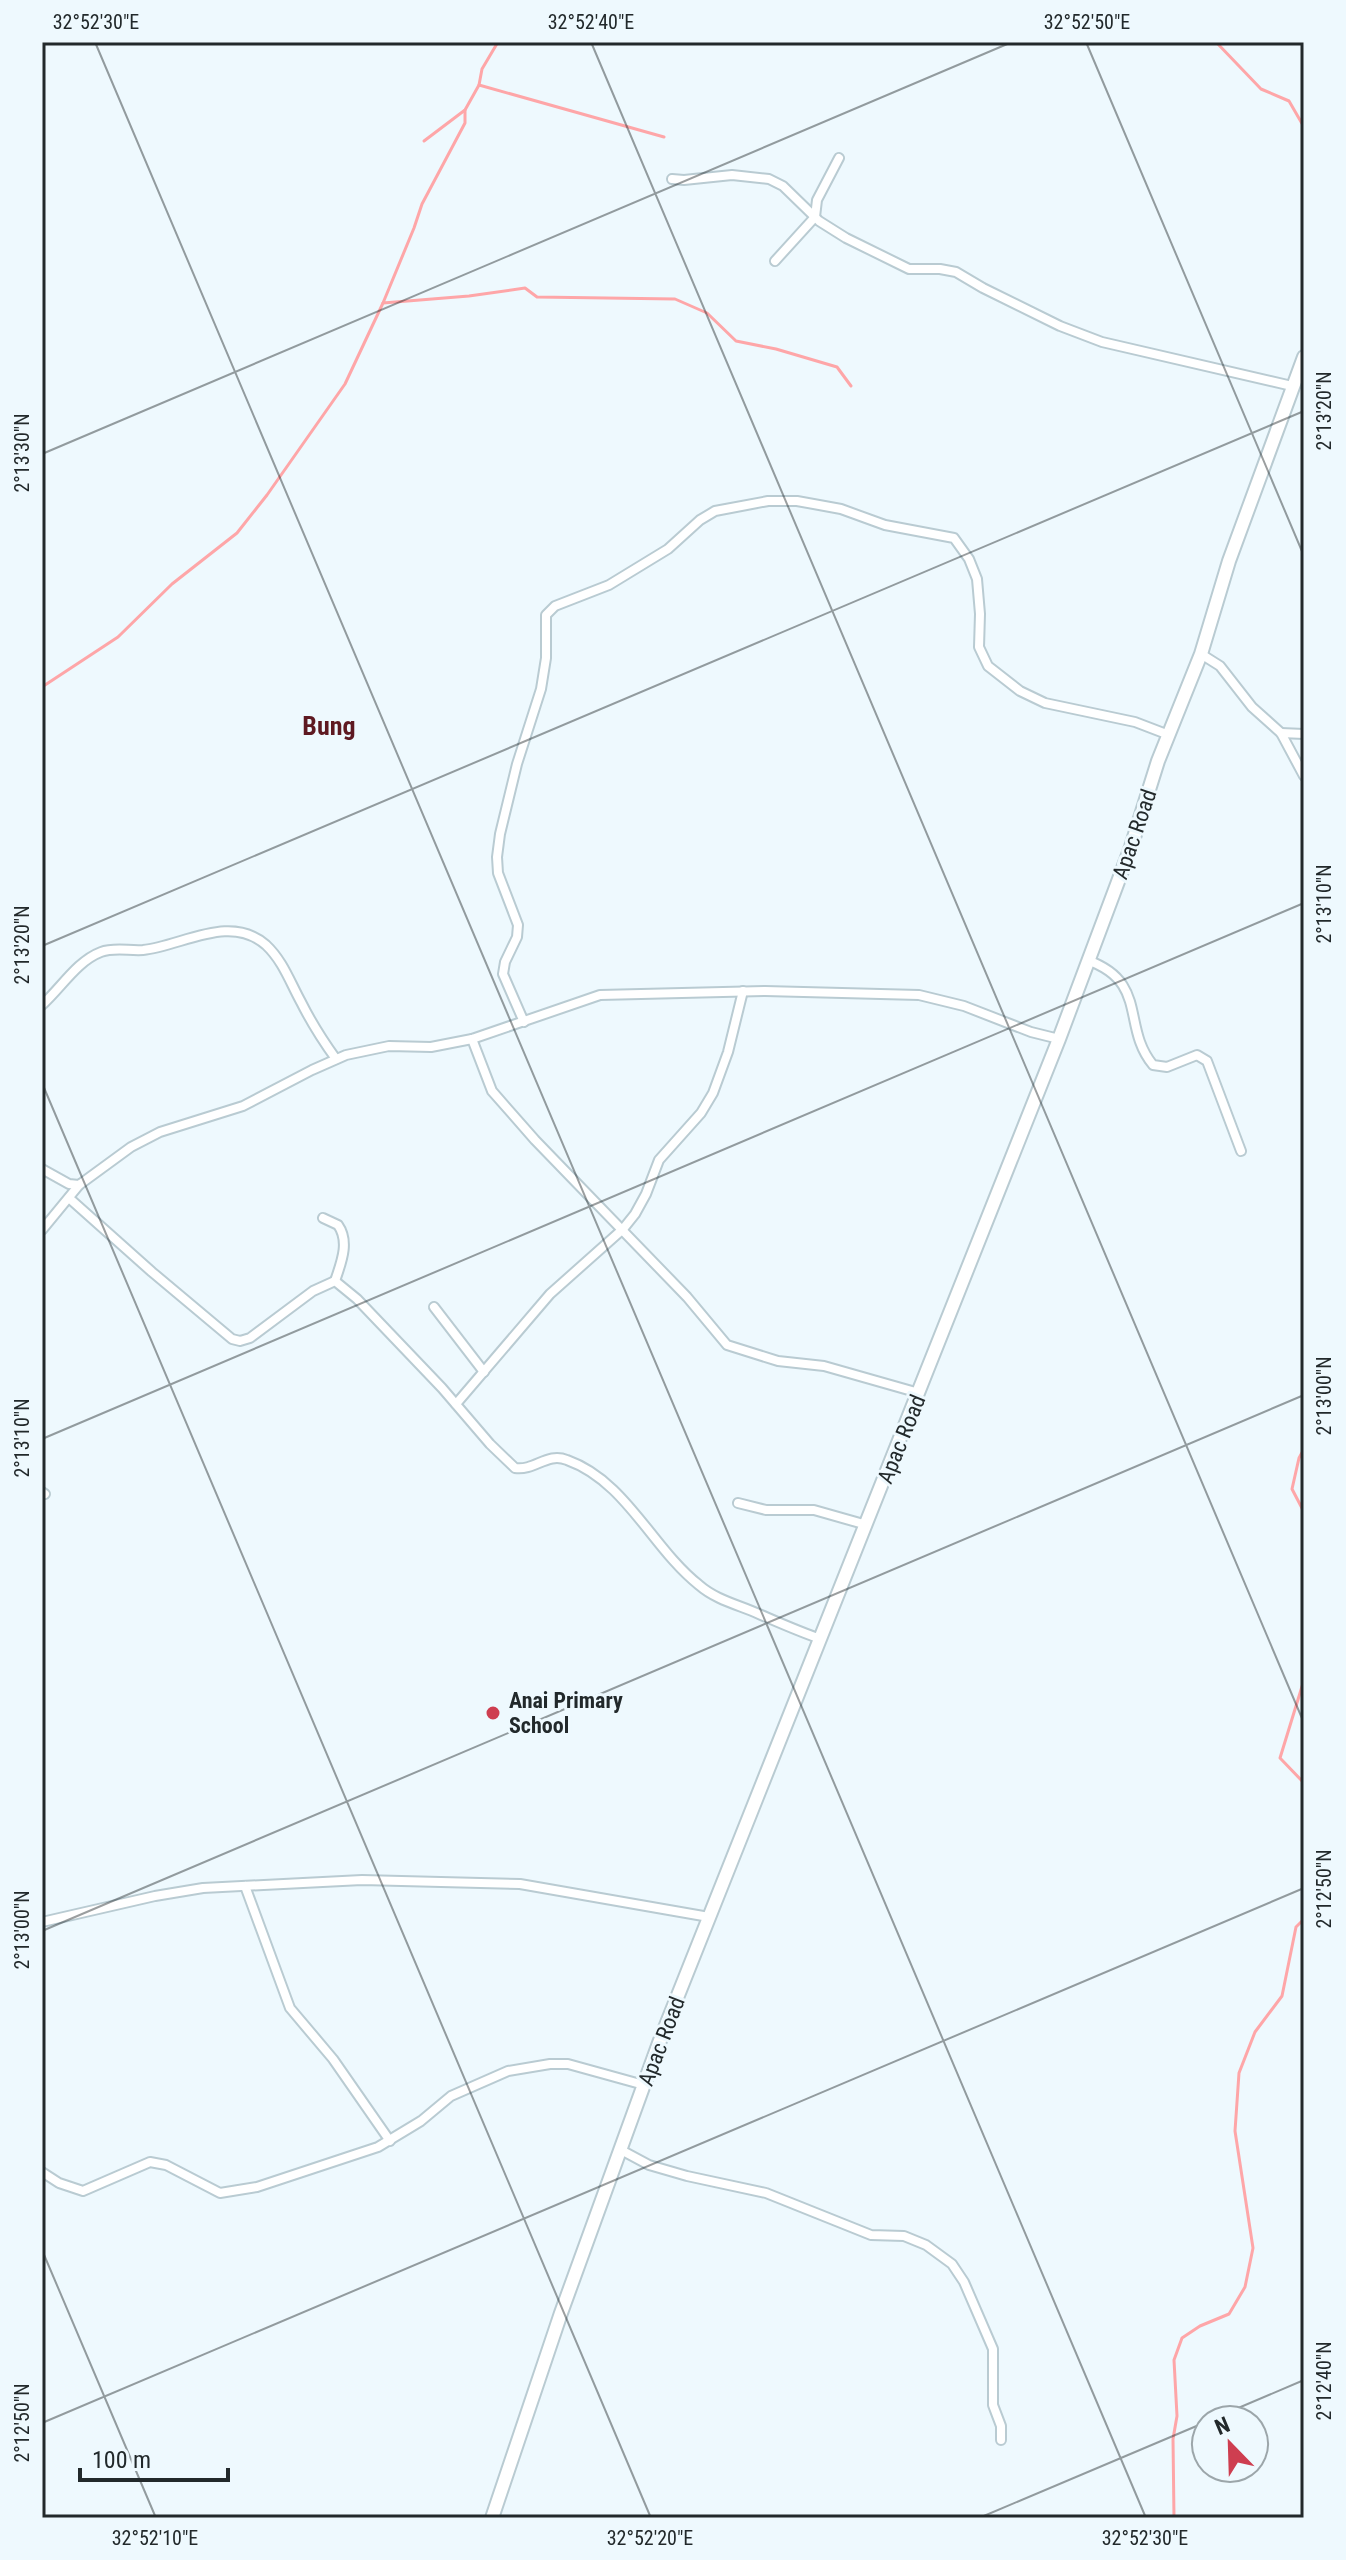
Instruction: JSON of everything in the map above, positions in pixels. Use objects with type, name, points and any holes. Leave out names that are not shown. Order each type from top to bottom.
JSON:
[{"type":"main road","name":"Apac Road","points":[[492,2518],[561,2313],[644,2085],[1059,1039],[1201,654],[1229,561],[1304,357]]},
{"type":"street","points":[[775,261],[815,217],[817,200],[839,158]]},
{"type":"street","points":[[672,179],[732,175],[769,179],[783,186],[815,217],[846,238],[901,266],[956,272],[1060,326],[1102,342],[1292,386]]},
{"type":"street","points":[[524,1022],[503,974],[517,937],[518,925],[498,873],[497,857],[517,764],[541,689],[546,658],[546,615],[555,606],[609,585],[668,549],[700,520],[715,511],[768,501],[797,501],[841,509],[885,525],[954,538],[969,559],[977,579],[979,647],[988,666],[1020,691],[1045,703],[1135,722],[1169,735]]},
{"type":"street","points":[[1201,654],[1220,666],[1252,707],[1281,733],[1304,776]]},
{"type":"street","points":[[1281,733],[1304,734]]},
{"type":"street","points":[[42,1005],[85,961],[101,952],[113,949],[144,950],[204,933],[250,935],[281,961],[301,1003],[336,1059]]},
{"type":"street","points":[[1087,960],[1112,971],[1127,991],[1147,1058],[1153,1065],[1167,1067],[1197,1055],[1207,1061],[1241,1151]]},
{"type":"street","points":[[456,1404],[550,1294],[623,1229],[646,1194],[659,1160],[701,1113],[713,1093],[728,1052],[743,991]]},
{"type":"street","points":[[42,1230],[79,1185],[131,1147],[160,1132],[243,1106],[336,1059],[389,1046],[431,1047],[472,1039],[600,995],[743,991],[919,995],[964,1006],[1031,1032],[1059,1039]]},
{"type":"street","points":[[472,1039],[492,1091],[535,1140],[694,1304],[718,1336],[734,1349],[778,1361],[824,1366],[919,1393]]},
{"type":"street","points":[[42,1169],[69,1184],[79,1185]]},
{"type":"street","points":[[69,1198],[232,1339],[240,1341],[250,1338],[313,1291],[335,1281]]},
{"type":"street","points":[[323,1218],[338,1225],[344,1239],[335,1281]]},
{"type":"street","points":[[335,1281],[357,1299],[515,1468],[530,1467],[554,1457],[580,1466],[625,1502],[698,1585],[720,1599],[821,1639]]},
{"type":"street","points":[[434,1307],[484,1372]]},
{"type":"street","points":[[738,1503],[766,1510],[814,1510],[867,1525]]},
{"type":"street","points":[[42,1922],[155,1896],[245,1886],[362,1880],[520,1884],[709,1917]]},
{"type":"street","points":[[245,1886],[290,2008],[333,2059],[390,2141]]},
{"type":"street","points":[[42,2172],[59,2183],[83,2191],[143,2163],[157,2162],[220,2193],[231,2193],[390,2141],[451,2096],[508,2071],[568,2064],[644,2085]]},
{"type":"street","points":[[621,2150],[649,2165],[766,2193],[871,2235],[904,2236],[926,2245],[952,2264],[964,2282],[993,2349],[993,2405],[1001,2426],[1001,2440]]},
{"type":"waterway","points":[[424,141],[465,110],[479,85],[482,69],[498,42]]},
{"type":"waterway","points":[[1216,42],[1261,89],[1289,101],[1304,127]]},
{"type":"waterway","points":[[479,85],[664,137]]},
{"type":"waterway","points":[[465,110],[465,123],[422,204],[383,303],[525,288],[537,297],[675,299],[707,313],[736,341],[837,367],[851,386]]},
{"type":"waterway","points":[[42,687],[118,637],[172,584],[237,533],[345,384],[383,303]]},
{"type":"waterway","points":[[1304,1449],[1292,1489],[1304,1512]]},
{"type":"waterway","points":[[1304,1540],[1304,1552]]},
{"type":"waterway","points":[[1304,1680],[1280,1758],[1304,1783]]},
{"type":"waterway","points":[[1174,2518],[1173,2439],[1177,2416],[1174,2360],[1182,2338],[1200,2326],[1229,2314],[1245,2287],[1253,2248],[1235,2131],[1239,2073],[1255,2032],[1282,1996],[1296,1927],[1304,1919]]},
{"type":"place","name":"Anai Primary School","points":[[493,1713]]},
{"type":"district","name":"Bung","points":[[329,726]]}]
